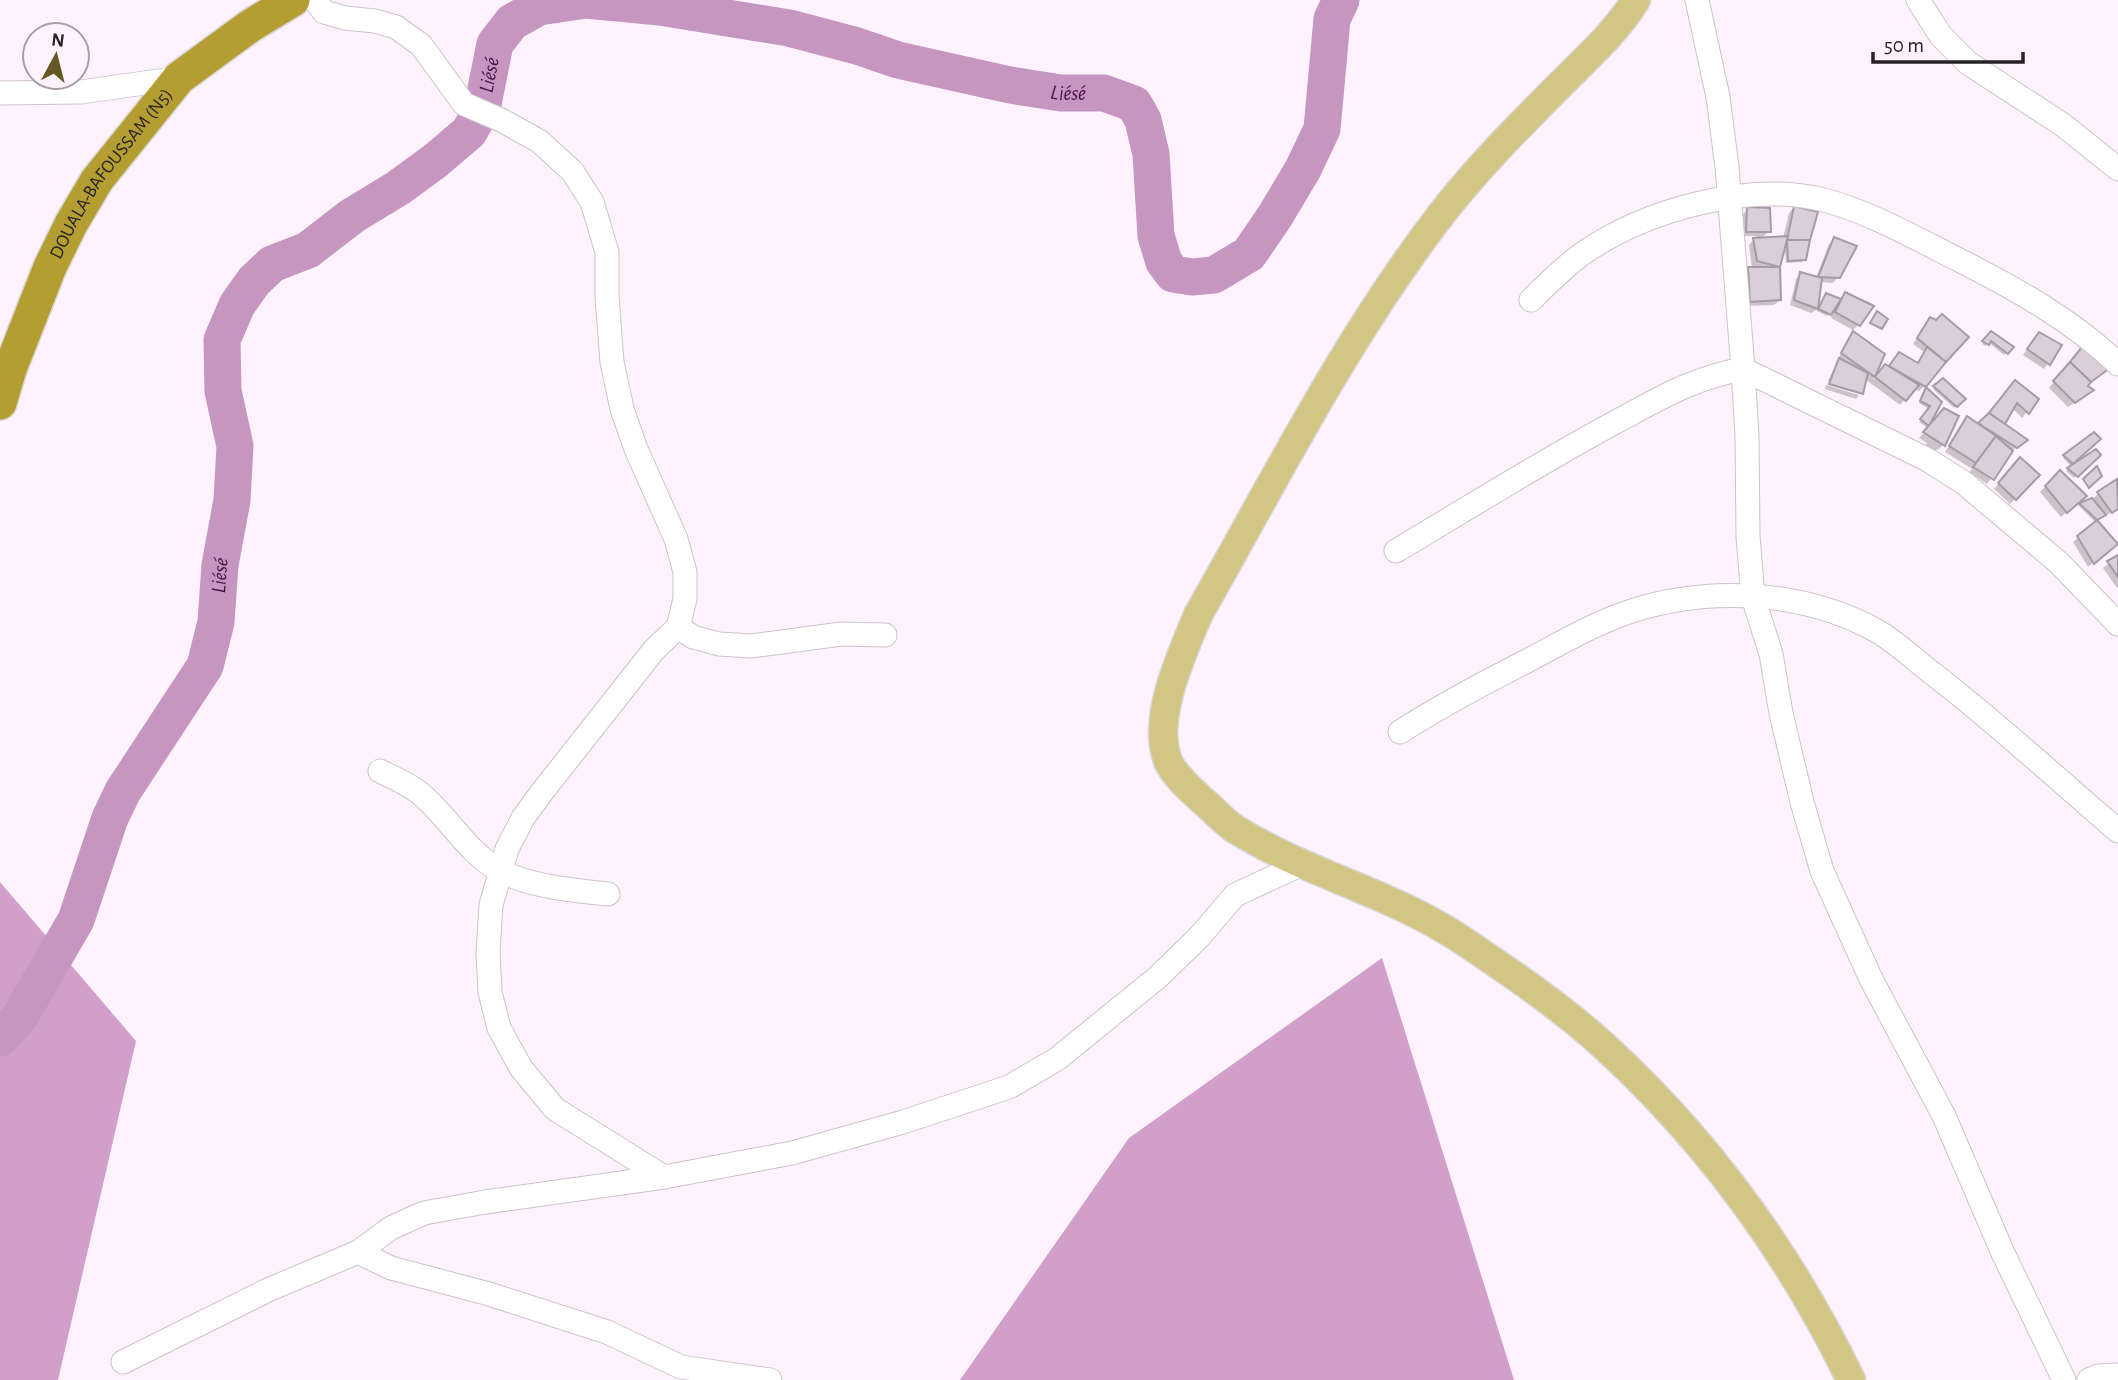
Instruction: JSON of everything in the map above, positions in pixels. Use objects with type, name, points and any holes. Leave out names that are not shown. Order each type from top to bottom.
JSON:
[{"type":"highway","name":"DOUALA-BAFOUSSAM (N5)","points":[[0,403],[10,369],[45,280],[71,223],[97,180],[179,78],[250,26],[293,0]]},
{"type":"main road","points":[[1636,0],[1620,25],[1500,147],[1444,210],[1394,280],[1342,362],[1198,615],[1181,655],[1165,710],[1164,742],[1169,763],[1185,785],[1233,828],[1302,864],[1409,910],[1459,938],[1539,993],[1602,1045],[1667,1108],[1729,1180],[1784,1258],[1826,1329],[1851,1380]]},
{"type":"street","points":[[315,0],[324,12],[396,27],[421,45],[464,104],[539,141],[572,171],[592,202],[607,252],[612,362],[622,408],[636,449],[676,540],[685,572],[685,599],[678,627],[654,650],[523,818],[507,849],[491,905],[488,953],[490,992],[499,1028],[521,1068],[555,1109],[664,1177]]},
{"type":"street","points":[[1697,0],[1718,97],[1729,198],[1743,369],[1748,536],[1753,597],[1771,654],[1781,713],[1799,790],[1822,871],[1871,979],[1944,1116],[2003,1253],[2064,1380]]},
{"type":"street","points":[[1918,0],[1941,36],[1968,63],[2063,125],[2118,169]]},
{"type":"street","points":[[0,93],[81,92],[179,78]]},
{"type":"street","points":[[1531,300],[1555,275],[1583,253],[1618,233],[1695,204],[1763,193],[1794,195],[1826,201],[1896,228],[1982,272],[2053,312],[2118,364]]},
{"type":"street","points":[[1396,551],[1511,481],[1680,387],[1714,374],[1743,369],[1928,460],[1964,483],[2058,562],[2118,624]]},
{"type":"street","points":[[1400,732],[1467,691],[1615,617],[1667,602],[1719,594],[1796,602],[1840,615],[1878,632],[2004,730],[2118,831]]},
{"type":"street","points":[[678,627],[693,637],[719,644],[751,646],[841,634],[885,635]]},
{"type":"street","points":[[380,771],[420,793],[451,823],[473,851],[500,870],[564,890],[608,894]]},
{"type":"street","points":[[123,1362],[268,1290],[358,1252],[391,1228],[424,1213],[664,1177],[792,1153],[903,1122],[1009,1087],[1057,1059],[1139,993],[1200,936],[1235,895],[1302,864]]},
{"type":"street","points":[[358,1252],[391,1268],[489,1294],[607,1332],[681,1367],[770,1380]]},
{"type":"street","points":[[2089,1380],[2098,1376],[2118,1375]]},
{"type":"shaded area","points":[[0,882],[136,1041],[58,1380],[0,1380]]},
{"type":"shaded area","points":[[1382,958],[1514,1380],[960,1380],[1129,1138]]},
{"type":"building","points":[[1794,206],[1818,212],[1810,240],[1787,240]]},
{"type":"building","points":[[1747,207],[1770,208],[1771,232],[1746,232]]},
{"type":"building","points":[[1788,236],[1780,267],[1757,261],[1753,238]]},
{"type":"building","points":[[1834,237],[1857,246],[1840,278],[1818,277]]},
{"type":"building","points":[[1787,240],[1810,240],[1806,260],[1788,261]]},
{"type":"building","points":[[1748,267],[1780,267],[1781,300],[1750,302]]},
{"type":"building","points":[[1800,272],[1822,278],[1818,309],[1794,300]]},
{"type":"building","points":[[1845,292],[1874,306],[1860,326],[1835,312]]},
{"type":"building","points":[[1826,293],[1841,299],[1831,315],[1818,309]]},
{"type":"building","points":[[1877,311],[1888,319],[1882,329],[1870,323]]},
{"type":"building","points":[[1942,314],[1969,337],[1946,362],[1917,338],[1930,317],[1936,320]]},
{"type":"building","points":[[1853,331],[1885,354],[1875,377],[1841,353]]},
{"type":"building","points":[[1991,331],[2014,347],[2008,354],[1991,341],[1989,345],[1982,341]]},
{"type":"building","points":[[2039,332],[2062,345],[2050,365],[2027,349]]},
{"type":"building","points":[[1927,347],[1946,362],[1926,387],[1889,366],[1899,352],[1918,363]]},
{"type":"building","points":[[2082,347],[2110,368],[2091,382],[2070,362]]},
{"type":"building","points":[[1839,358],[1868,373],[1863,394],[1829,384]]},
{"type":"building","points":[[2070,362],[2091,382],[2088,386],[2094,390],[2075,403],[2053,381]]},
{"type":"building","points":[[1885,364],[1919,385],[1906,401],[1875,377]]},
{"type":"building","points":[[1943,378],[1966,399],[1957,407],[1933,386]]},
{"type":"building","points":[[2015,380],[2039,399],[2029,414],[2017,403],[2005,424],[1989,413]]},
{"type":"building","points":[[1926,387],[1942,402],[1929,426],[1920,419],[1930,406],[1920,401]]},
{"type":"building","points":[[1944,408],[1959,416],[1945,446],[1923,432]]},
{"type":"building","points":[[1989,413],[2028,440],[2017,448],[1978,423]]},
{"type":"building","points":[[1967,416],[1996,436],[1976,463],[1949,446]]},
{"type":"building","points":[[2094,432],[2101,439],[2073,464],[2063,455]]},
{"type":"building","points":[[1996,436],[2013,451],[1994,480],[1973,467]]},
{"type":"building","points":[[2096,449],[2101,455],[2078,477],[2067,468]]},
{"type":"building","points":[[2020,457],[2040,475],[2016,500],[1998,483]]},
{"type":"building","points":[[2097,466],[2102,476],[2089,488],[2083,479]]},
{"type":"building","points":[[2060,470],[2087,496],[2067,513],[2045,486]]},
{"type":"building","points":[[2117,479],[2118,509],[2112,513],[2097,492]]},
{"type":"building","points":[[2092,498],[2106,515],[2097,520],[2079,503]]},
{"type":"building","points":[[2097,520],[2118,544],[2094,564],[2077,536]]},
{"type":"building","points":[[2118,555],[2118,577],[2107,561]]},
{"type":"waterway","name":"Liésé","points":[[0,1038],[19,1018],[76,920],[110,818],[123,791],[205,666],[216,622],[220,565],[232,500],[235,446],[223,391],[222,340],[237,305],[254,281],[272,264],[308,250],[352,216],[435,161],[469,132],[482,109],[495,44],[512,22],[539,7],[586,0],[660,7],[789,28],[898,60],[1010,85],[1061,93],[1104,93],[1134,104],[1143,120],[1151,154],[1156,236],[1164,262],[1173,274],[1192,277],[1214,275],[1249,254],[1303,169],[1322,129],[1332,19],[1341,0]]}]
